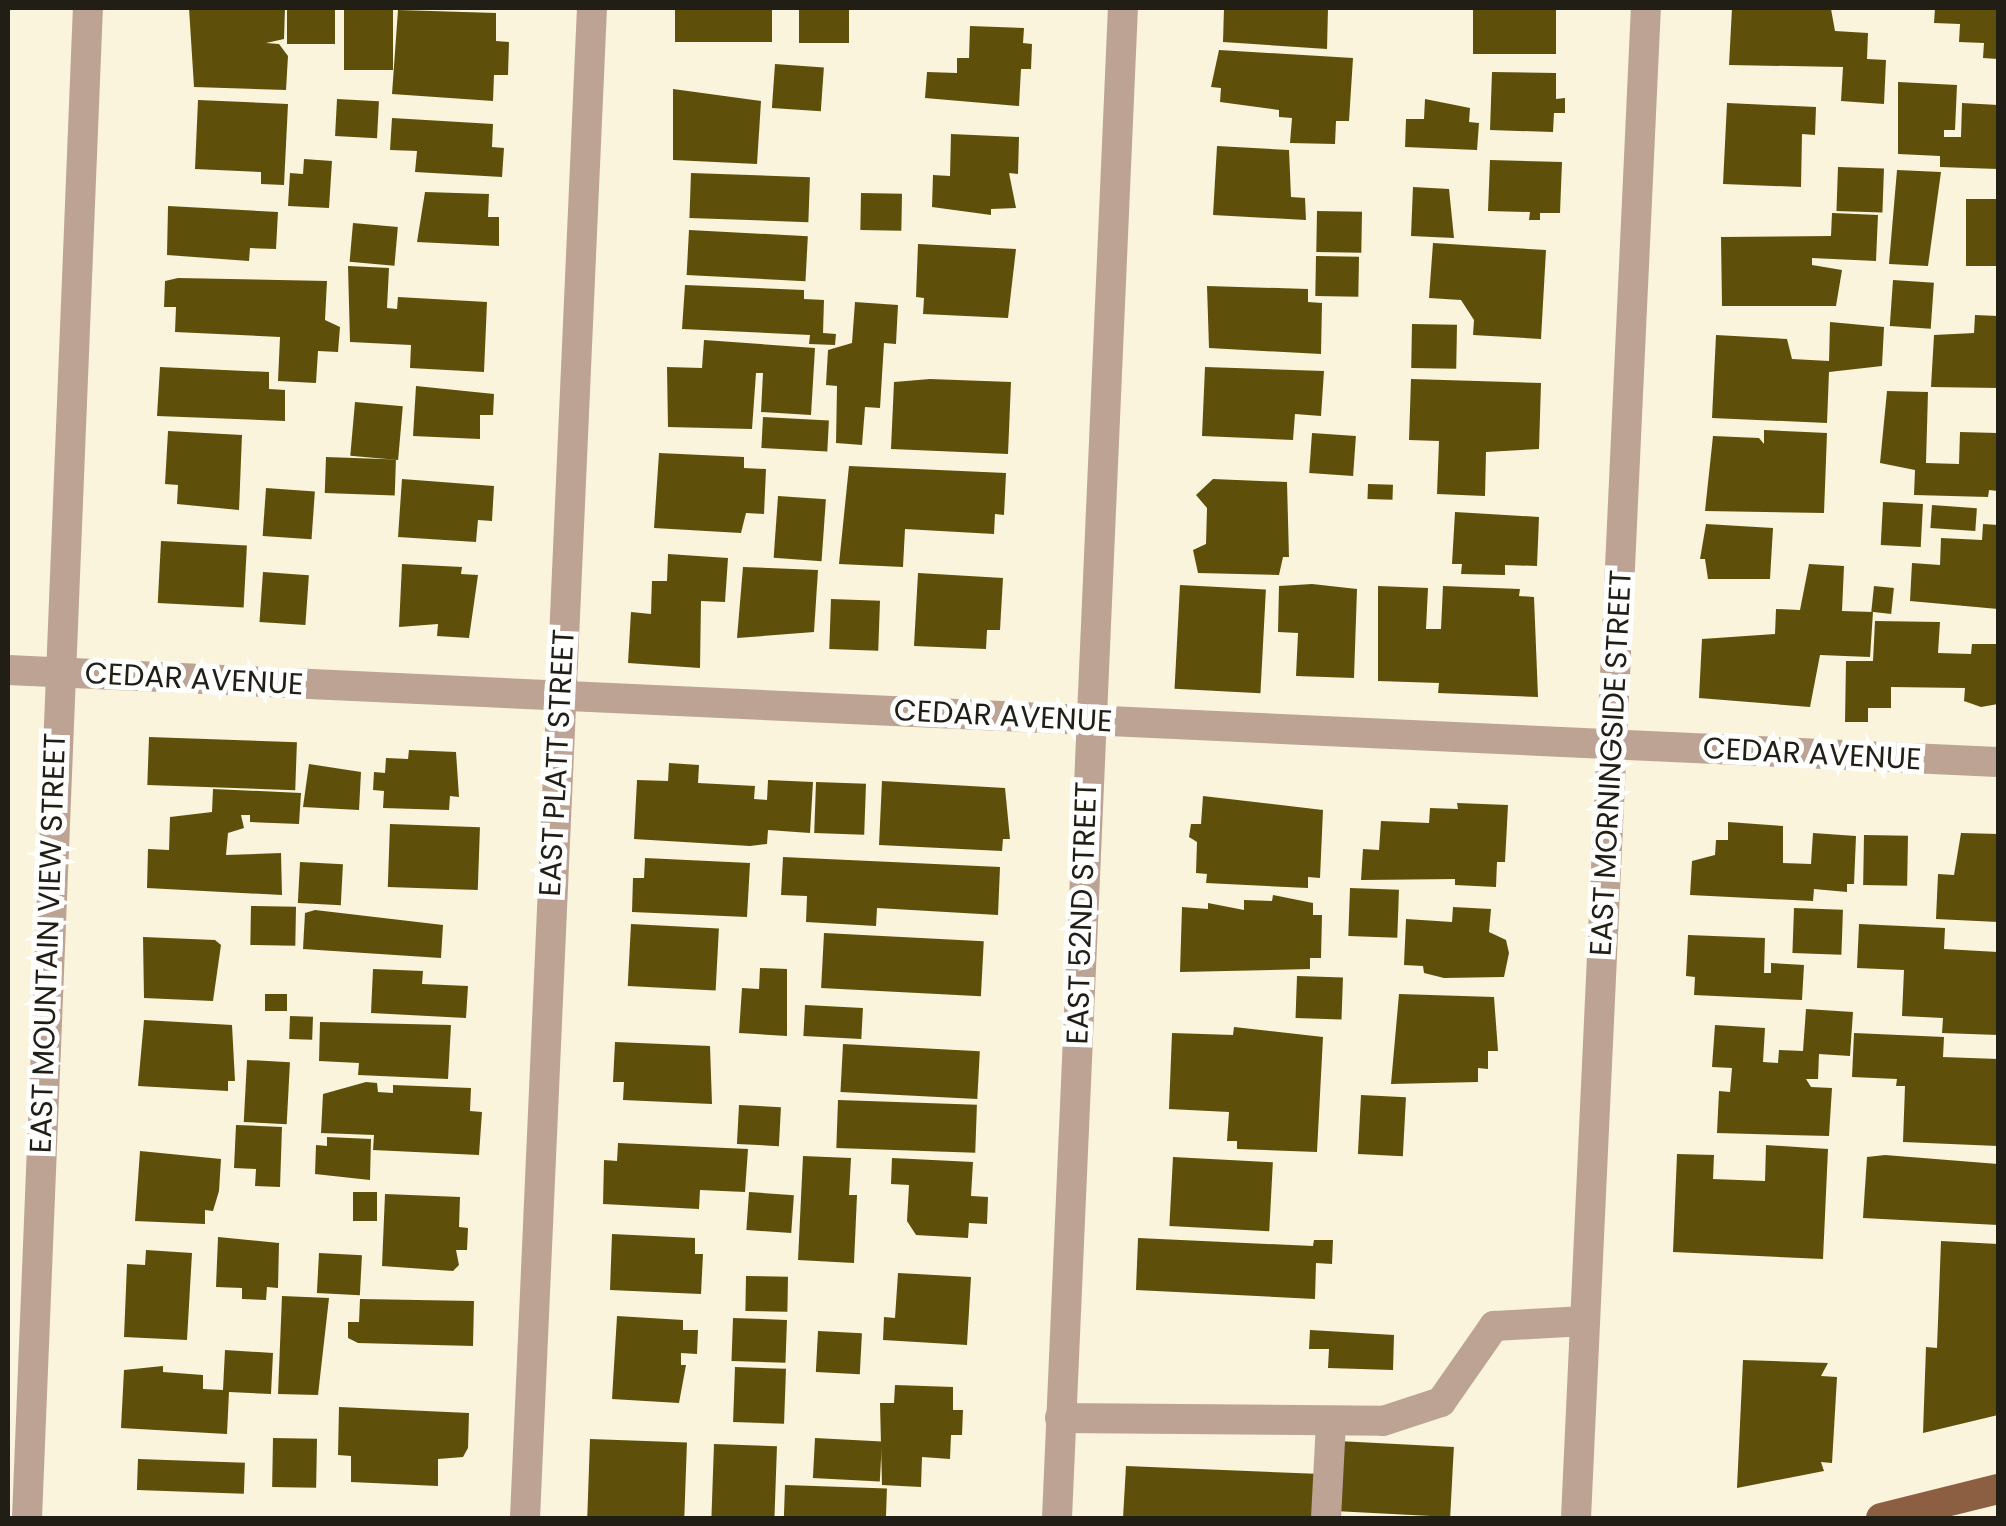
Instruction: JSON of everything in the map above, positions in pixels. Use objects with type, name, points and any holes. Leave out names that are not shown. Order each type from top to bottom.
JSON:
[{"type":"main road","points":[[1882,1518],[1998,1490]]},
{"type":"street","name":"EAST MOUNTAIN VIEW STREET","points":[[27,1518],[58,673],[88,8]]},
{"type":"street","name":"EAST PLATT STREET","points":[[525,1518],[592,8]]},
{"type":"street","name":"EAST 52ND STREET","points":[[1056,1518],[1122,8]]},
{"type":"street","name":"EAST MORNINGSIDE STREET","points":[[1576,1518],[1646,8]]},
{"type":"street","name":"CEDAR AVENUE","points":[[8,670],[1998,762]]},
{"type":"street","points":[[1060,1418],[1383,1421],[1442,1402],[1494,1326],[1585,1321]]},
{"type":"street","points":[[1326,1518],[1332,1421]]},
{"type":"building","points":[[189,8],[285,8],[284,39],[266,43],[279,44],[288,56],[286,90],[194,87]]},
{"type":"building","points":[[287,8],[335,8],[335,44],[287,44]]},
{"type":"building","points":[[344,8],[393,8],[393,70],[344,70]]},
{"type":"building","points":[[675,8],[772,8],[772,42],[675,42]]},
{"type":"building","points":[[799,8],[849,8],[849,43],[799,43]]},
{"type":"building","points":[[1224,8],[1328,8],[1327,49],[1223,42]]},
{"type":"building","points":[[1473,8],[1556,8],[1556,54],[1473,54]]},
{"type":"building","points":[[1732,8],[1831,9],[1835,31],[1868,33],[1867,59],[1886,60],[1884,104],[1841,101],[1843,67],[1729,65]]},
{"type":"building","points":[[1935,8],[1998,8],[1998,59],[1983,58],[1984,43],[1959,42],[1960,24],[1934,23]]},
{"type":"building","points":[[398,10],[496,13],[496,41],[509,42],[508,75],[494,75],[493,101],[392,94]]},
{"type":"building","points":[[970,26],[1024,28],[1023,43],[1032,44],[1031,69],[1021,69],[1019,106],[925,98],[927,72],[957,73],[957,58],[969,58]]},
{"type":"building","points":[[1219,50],[1353,58],[1349,121],[1336,121],[1335,144],[1290,143],[1292,118],[1279,117],[1279,110],[1220,102],[1221,88],[1211,87]]},
{"type":"building","points":[[775,64],[824,67],[821,111],[772,108]]},
{"type":"building","points":[[1492,72],[1556,73],[1556,99],[1565,98],[1565,113],[1554,113],[1553,132],[1490,130]]},
{"type":"building","points":[[1898,82],[1957,85],[1955,130],[1944,130],[1944,137],[1961,137],[1962,103],[1998,105],[1998,169],[1940,167],[1940,156],[1898,154]]},
{"type":"building","points":[[673,89],[761,101],[757,164],[673,160]]},
{"type":"building","points":[[337,99],[379,101],[377,138],[335,136]]},
{"type":"building","points":[[1425,99],[1470,108],[1469,122],[1479,123],[1477,150],[1405,147],[1406,119],[1424,119]]},
{"type":"building","points":[[198,100],[288,104],[284,185],[261,184],[261,172],[195,169]]},
{"type":"building","points":[[1727,103],[1816,107],[1815,135],[1802,134],[1801,187],[1723,184]]},
{"type":"building","points":[[392,118],[493,124],[492,147],[504,148],[502,177],[415,172],[417,151],[390,150]]},
{"type":"building","points":[[951,134],[1019,137],[1018,174],[1009,173],[1016,208],[991,209],[991,215],[932,207],[933,175],[950,176]]},
{"type":"building","points":[[1217,146],[1289,150],[1291,197],[1305,198],[1306,220],[1213,215]]},
{"type":"building","points":[[304,159],[332,161],[329,208],[288,206],[290,173],[303,174]]},
{"type":"building","points":[[1490,160],[1562,162],[1560,213],[1540,213],[1540,220],[1529,220],[1530,212],[1488,211]]},
{"type":"building","points":[[1838,167],[1884,169],[1882,213],[1836,211]]},
{"type":"building","points":[[1897,170],[1941,172],[1928,266],[1889,264]]},
{"type":"building","points":[[691,173],[810,177],[808,222],[689,218]]},
{"type":"building","points":[[1413,187],[1449,189],[1454,238],[1411,236]]},
{"type":"building","points":[[425,192],[489,194],[488,217],[499,217],[499,246],[417,242]]},
{"type":"building","points":[[861,193],[902,194],[901,231],[860,230]]},
{"type":"building","points":[[1966,199],[1998,199],[1998,266],[1966,266]]},
{"type":"building","points":[[168,206],[278,212],[276,249],[250,248],[249,261],[167,255]]},
{"type":"building","points":[[1317,211],[1362,212],[1361,253],[1316,252]]},
{"type":"building","points":[[1832,213],[1878,215],[1876,261],[1812,258],[1812,265],[1842,270],[1836,306],[1722,306],[1721,237],[1831,236]]},
{"type":"building","points":[[353,223],[398,227],[394,266],[350,262]]},
{"type":"building","points":[[689,230],[808,236],[805,281],[687,275]]},
{"type":"building","points":[[1433,243],[1546,250],[1541,339],[1473,335],[1474,320],[1461,300],[1429,298]]},
{"type":"building","points":[[918,244],[1016,249],[1008,318],[923,314],[924,298],[916,297]]},
{"type":"building","points":[[1316,256],[1359,257],[1358,297],[1315,296]]},
{"type":"building","points":[[348,266],[389,268],[387,308],[397,309],[398,297],[487,302],[484,372],[410,368],[411,345],[350,342]]},
{"type":"building","points":[[1893,280],[1934,283],[1931,329],[1890,326]]},
{"type":"building","points":[[165,281],[327,281],[325,320],[340,327],[338,352],[318,351],[316,383],[278,381],[280,337],[175,332],[176,307],[164,307]]},
{"type":"building","points":[[685,285],[804,290],[804,299],[824,300],[823,333],[836,334],[835,345],[809,344],[810,335],[682,329]]},
{"type":"building","points":[[1207,286],[1308,289],[1308,302],[1322,303],[1321,354],[1209,348]]},
{"type":"building","points":[[855,302],[898,305],[896,344],[884,343],[880,408],[865,407],[862,445],[836,443],[837,386],[826,385],[828,350],[852,343]]},
{"type":"building","points":[[1975,315],[1998,316],[1998,388],[1931,387],[1934,335],[1974,333]]},
{"type":"building","points":[[1830,322],[1884,327],[1882,366],[1829,372],[1827,423],[1712,418],[1716,335],[1787,339],[1792,359],[1829,361]]},
{"type":"building","points":[[1412,324],[1457,325],[1456,369],[1411,368]]},
{"type":"building","points":[[704,340],[815,348],[811,415],[761,412],[763,373],[756,373],[752,429],[668,427],[667,367],[702,368]]},
{"type":"building","points":[[160,367],[269,372],[269,389],[285,390],[285,421],[157,416]]},
{"type":"building","points":[[1205,367],[1324,371],[1321,416],[1295,414],[1293,440],[1202,436]]},
{"type":"building","points":[[1411,379],[1541,383],[1539,449],[1486,452],[1485,496],[1437,494],[1439,441],[1409,440]]},
{"type":"building","points":[[894,382],[1011,382],[1008,454],[891,449]]},
{"type":"building","points":[[416,386],[494,394],[493,415],[480,415],[480,439],[413,436]]},
{"type":"building","points":[[1887,391],[1928,392],[1926,463],[1959,464],[1960,432],[1997,433],[1998,491],[1989,490],[1988,497],[1914,495],[1915,470],[1880,463]]},
{"type":"building","points":[[355,402],[403,406],[398,460],[350,456]]},
{"type":"building","points":[[763,417],[829,420],[827,451],[761,448]]},
{"type":"building","points":[[1764,430],[1827,433],[1824,513],[1705,511],[1713,436],[1759,438],[1764,444]]},
{"type":"building","points":[[168,431],[242,435],[239,510],[177,504],[178,485],[165,484]]},
{"type":"building","points":[[1312,433],[1356,436],[1353,476],[1309,473]]},
{"type":"building","points":[[659,453],[744,457],[744,468],[766,469],[764,514],[746,513],[741,533],[654,528]]},
{"type":"building","points":[[326,457],[396,459],[395,495],[325,493]]},
{"type":"building","points":[[849,466],[1006,473],[1004,515],[995,514],[994,534],[905,529],[903,567],[839,564]]},
{"type":"building","points":[[402,479],[494,486],[492,521],[478,520],[476,542],[398,537]]},
{"type":"building","points":[[1213,479],[1287,482],[1289,557],[1283,557],[1279,575],[1198,573],[1193,550],[1206,544],[1207,508],[1196,495]]},
{"type":"building","points":[[1368,484],[1393,485],[1392,500],[1367,499]]},
{"type":"building","points":[[266,488],[315,491],[312,539],[263,536]]},
{"type":"building","points":[[778,496],[826,499],[822,561],[774,558]]},
{"type":"building","points":[[1883,502],[1923,504],[1921,547],[1881,545]]},
{"type":"building","points":[[1932,505],[1977,508],[1975,531],[1930,528]]},
{"type":"building","points":[[1455,512],[1539,517],[1537,566],[1505,565],[1505,575],[1461,574],[1462,564],[1452,564]]},
{"type":"building","points":[[1706,524],[1773,528],[1770,579],[1708,579],[1705,559],[1700,559]]},
{"type":"building","points":[[1983,524],[1998,525],[1998,609],[1910,601],[1912,563],[1940,565],[1941,538],[1982,540]]},
{"type":"building","points":[[161,541],[247,546],[244,607],[158,603]]},
{"type":"building","points":[[668,554],[728,558],[725,602],[701,601],[700,668],[628,663],[631,612],[651,614],[652,581],[667,581]]},
{"type":"building","points":[[402,564],[462,567],[461,574],[478,575],[469,638],[437,636],[438,624],[399,627]]},
{"type":"building","points":[[1809,564],[1844,566],[1842,611],[1873,612],[1870,657],[1820,655],[1810,707],[1699,698],[1702,639],[1775,634],[1776,609],[1800,610]]},
{"type":"building","points":[[743,567],[818,570],[814,632],[737,638]]},
{"type":"building","points":[[263,572],[309,575],[305,625],[260,622]]},
{"type":"building","points":[[918,573],[1003,578],[1000,630],[987,630],[986,649],[914,646]]},
{"type":"building","points":[[1312,584],[1357,589],[1354,678],[1296,676],[1298,633],[1278,632],[1279,586]]},
{"type":"building","points":[[1180,585],[1266,590],[1260,693],[1175,689]]},
{"type":"building","points":[[1378,586],[1428,588],[1426,629],[1441,629],[1443,586],[1520,589],[1519,596],[1534,597],[1538,697],[1438,693],[1439,683],[1378,681]]},
{"type":"building","points":[[1874,586],[1894,588],[1891,614],[1871,612]]},
{"type":"building","points":[[831,599],[880,601],[878,651],[829,649]]},
{"type":"building","points":[[1875,621],[1940,622],[1938,653],[1971,654],[1972,644],[1998,644],[1998,704],[1981,707],[1964,701],[1965,688],[1891,687],[1891,708],[1868,708],[1868,722],[1845,722],[1846,661],[1873,661]]},
{"type":"building","points":[[149,737],[297,742],[295,790],[147,785]]},
{"type":"building","points":[[409,750],[456,752],[459,797],[450,796],[449,810],[383,808],[384,791],[373,790],[374,772],[385,773],[386,758],[408,759]]},
{"type":"building","points":[[669,763],[699,765],[698,783],[755,786],[754,799],[767,800],[768,780],[813,782],[810,833],[768,830],[767,844],[750,846],[634,839],[637,780],[668,781]]},
{"type":"building","points":[[309,764],[361,772],[359,810],[303,807]]},
{"type":"building","points":[[882,781],[1005,788],[1010,839],[1003,839],[1002,851],[879,845]]},
{"type":"building","points":[[816,782],[866,784],[864,835],[814,833]]},
{"type":"building","points":[[213,789],[301,793],[299,824],[250,822],[250,815],[241,815],[244,828],[228,833],[226,855],[281,853],[282,895],[147,888],[148,849],[169,850],[170,817],[212,812]]},
{"type":"building","points":[[1203,796],[1323,810],[1320,878],[1308,877],[1308,888],[1206,883],[1207,874],[1196,873],[1197,842],[1189,837],[1191,824],[1201,824]]},
{"type":"building","points":[[1457,803],[1508,805],[1505,862],[1497,862],[1496,887],[1455,885],[1455,879],[1361,880],[1363,849],[1379,850],[1381,821],[1429,823],[1430,808],[1458,809]]},
{"type":"building","points":[[1728,822],[1783,826],[1783,863],[1811,864],[1813,833],[1856,836],[1854,884],[1847,884],[1847,892],[1814,889],[1813,901],[1690,895],[1692,861],[1715,855],[1716,840],[1728,840]]},
{"type":"building","points":[[390,824],[480,827],[478,890],[388,887]]},
{"type":"building","points":[[1961,833],[1998,834],[1998,922],[1936,919],[1938,874],[1954,875]]},
{"type":"building","points":[[1864,835],[1908,836],[1907,886],[1863,885]]},
{"type":"building","points":[[783,857],[1000,867],[998,915],[877,908],[876,926],[806,922],[807,896],[781,895]]},
{"type":"building","points":[[645,858],[750,863],[747,917],[632,912],[633,878],[644,878]]},
{"type":"building","points":[[300,862],[343,864],[341,905],[298,903]]},
{"type":"building","points":[[1350,888],[1399,890],[1397,938],[1348,936]]},
{"type":"building","points":[[1273,895],[1313,903],[1313,915],[1322,915],[1321,958],[1310,958],[1310,969],[1180,972],[1182,907],[1208,909],[1208,903],[1244,910],[1244,900],[1272,901]]},
{"type":"building","points":[[251,906],[296,907],[295,946],[250,945]]},
{"type":"building","points":[[1453,907],[1491,909],[1489,932],[1506,940],[1509,953],[1504,977],[1444,978],[1424,973],[1423,966],[1404,965],[1406,919],[1452,922]]},
{"type":"building","points":[[1794,908],[1843,910],[1841,955],[1792,953]]},
{"type":"building","points":[[315,910],[443,925],[441,958],[303,949],[305,913]]},
{"type":"building","points":[[631,924],[719,929],[716,991],[628,986]]},
{"type":"building","points":[[1859,924],[1945,928],[1944,949],[1998,952],[1998,1035],[1942,1033],[1943,1018],[1902,1016],[1904,970],[1857,968]]},
{"type":"building","points":[[824,933],[984,941],[981,996],[821,988]]},
{"type":"building","points":[[1688,935],[1765,938],[1764,973],[1771,973],[1771,963],[1804,965],[1802,1000],[1694,995],[1695,977],[1686,976]]},
{"type":"building","points":[[143,937],[215,940],[221,945],[213,1001],[144,998]]},
{"type":"building","points":[[760,968],[787,969],[787,1036],[739,1033],[742,988],[759,989]]},
{"type":"building","points":[[373,969],[423,971],[422,984],[468,986],[466,1018],[371,1013]]},
{"type":"building","points":[[1297,976],[1343,978],[1342,1020],[1296,1018]]},
{"type":"building","points":[[265,994],[287,994],[287,1011],[265,1011]]},
{"type":"building","points":[[1399,994],[1494,997],[1498,1051],[1488,1051],[1488,1069],[1478,1068],[1478,1082],[1391,1084]]},
{"type":"building","points":[[805,1005],[863,1008],[861,1039],[803,1036]]},
{"type":"building","points":[[1806,1009],[1853,1012],[1850,1056],[1819,1054],[1818,1079],[1806,1079],[1811,1087],[1832,1088],[1829,1136],[1717,1133],[1719,1091],[1730,1092],[1732,1068],[1712,1067],[1715,1025],[1765,1028],[1763,1062],[1778,1063],[1779,1050],[1803,1051]]},
{"type":"building","points":[[290,1016],[313,1017],[312,1040],[289,1039]]},
{"type":"building","points":[[144,1020],[232,1025],[235,1081],[228,1081],[228,1091],[138,1086]]},
{"type":"building","points":[[320,1022],[451,1025],[448,1079],[358,1075],[359,1063],[319,1061]]},
{"type":"building","points":[[1234,1027],[1323,1037],[1317,1152],[1237,1149],[1237,1141],[1227,1141],[1229,1112],[1169,1109],[1172,1033],[1233,1035]]},
{"type":"building","points":[[1854,1033],[1944,1037],[1943,1057],[1998,1059],[1998,1146],[1903,1142],[1905,1086],[1896,1086],[1897,1079],[1852,1077]]},
{"type":"building","points":[[615,1042],[710,1046],[712,1104],[623,1100],[624,1082],[613,1082]]},
{"type":"building","points":[[843,1044],[980,1051],[977,1099],[840,1092]]},
{"type":"building","points":[[247,1060],[290,1062],[287,1124],[244,1122]]},
{"type":"building","points":[[366,1082],[377,1083],[378,1092],[393,1093],[393,1085],[471,1088],[470,1111],[482,1112],[479,1155],[373,1150],[374,1135],[321,1133],[323,1094]]},
{"type":"building","points":[[1361,1095],[1406,1097],[1403,1156],[1358,1154]]},
{"type":"building","points":[[838,1100],[977,1105],[975,1153],[836,1148]]},
{"type":"building","points":[[739,1105],[781,1107],[779,1146],[737,1144]]},
{"type":"building","points":[[236,1125],[282,1127],[280,1187],[255,1186],[256,1169],[234,1168]]},
{"type":"building","points":[[327,1137],[371,1139],[370,1180],[315,1174],[316,1145],[327,1146]]},
{"type":"building","points":[[618,1143],[748,1149],[745,1192],[700,1190],[699,1209],[603,1204],[604,1160],[617,1161]]},
{"type":"building","points":[[1766,1145],[1828,1149],[1823,1259],[1673,1252],[1677,1154],[1714,1155],[1713,1179],[1765,1181]]},
{"type":"building","points":[[140,1151],[221,1159],[219,1191],[213,1211],[205,1210],[205,1224],[135,1221]]},
{"type":"building","points":[[803,1156],[851,1158],[849,1195],[857,1195],[854,1263],[798,1260]]},
{"type":"building","points":[[1173,1157],[1273,1162],[1269,1231],[1169,1226]]},
{"type":"building","points":[[1867,1157],[1998,1164],[1998,1225],[1863,1218]]},
{"type":"building","points":[[892,1158],[973,1162],[971,1196],[988,1197],[987,1224],[969,1223],[968,1238],[916,1235],[907,1221],[909,1185],[891,1184]]},
{"type":"building","points":[[353,1192],[377,1192],[377,1221],[353,1221]]},
{"type":"building","points":[[749,1192],[794,1195],[791,1233],[746,1230]]},
{"type":"building","points":[[385,1194],[460,1197],[459,1227],[468,1228],[467,1250],[456,1250],[459,1265],[453,1271],[382,1266]]},
{"type":"building","points":[[612,1234],[695,1238],[695,1254],[703,1254],[701,1294],[610,1290]]},
{"type":"building","points":[[218,1237],[279,1243],[278,1288],[267,1287],[266,1300],[242,1299],[242,1288],[216,1287]]},
{"type":"building","points":[[1138,1238],[1313,1246],[1314,1240],[1333,1240],[1332,1264],[1316,1263],[1315,1299],[1136,1290]]},
{"type":"building","points":[[1941,1241],[1998,1244],[1998,1415],[1923,1433],[1926,1347],[1937,1348]]},
{"type":"building","points":[[146,1250],[192,1253],[187,1340],[124,1337],[127,1264],[145,1265]]},
{"type":"building","points":[[319,1253],[362,1255],[360,1295],[317,1293]]},
{"type":"building","points":[[898,1273],[971,1277],[967,1345],[883,1340],[884,1317],[895,1318]]},
{"type":"building","points":[[746,1276],[788,1277],[787,1312],[745,1311]]},
{"type":"building","points":[[282,1296],[329,1298],[318,1395],[278,1394]]},
{"type":"building","points":[[360,1299],[474,1301],[473,1346],[358,1343],[348,1338],[348,1322],[359,1322]]},
{"type":"building","points":[[617,1316],[683,1320],[683,1330],[698,1330],[697,1354],[681,1353],[681,1365],[686,1365],[679,1403],[612,1399]]},
{"type":"building","points":[[733,1318],[787,1320],[785,1363],[731,1361]]},
{"type":"building","points":[[1310,1330],[1394,1335],[1393,1370],[1328,1368],[1329,1349],[1309,1349]]},
{"type":"building","points":[[818,1331],[862,1333],[860,1374],[816,1372]]},
{"type":"building","points":[[225,1350],[273,1353],[271,1394],[229,1392],[227,1434],[121,1428],[124,1370],[163,1366],[163,1372],[203,1375],[203,1389],[223,1390]]},
{"type":"building","points":[[1743,1360],[1828,1363],[1821,1376],[1837,1377],[1832,1463],[1821,1462],[1824,1471],[1737,1488]]},
{"type":"building","points":[[735,1367],[786,1369],[784,1424],[733,1422]]},
{"type":"building","points":[[895,1385],[953,1387],[953,1410],[963,1410],[962,1435],[951,1435],[950,1459],[922,1457],[921,1487],[882,1485],[880,1403],[894,1403]]},
{"type":"building","points":[[339,1407],[469,1413],[468,1448],[463,1457],[438,1459],[438,1486],[351,1482],[351,1456],[338,1455]]},
{"type":"building","points":[[273,1438],[317,1439],[316,1488],[272,1487]]},
{"type":"building","points":[[815,1438],[882,1442],[880,1481],[813,1478]]},
{"type":"building","points":[[590,1439],[687,1442],[684,1518],[587,1518]]},
{"type":"building","points":[[1338,1441],[1454,1447],[1450,1517],[1334,1511]]},
{"type":"building","points":[[714,1444],[777,1446],[774,1518],[711,1518]]},
{"type":"building","points":[[138,1459],[245,1463],[244,1494],[137,1490]]},
{"type":"building","points":[[1126,1466],[1321,1474],[1320,1518],[1123,1518]]},
{"type":"building","points":[[785,1485],[887,1489],[886,1518],[784,1518]]}]
